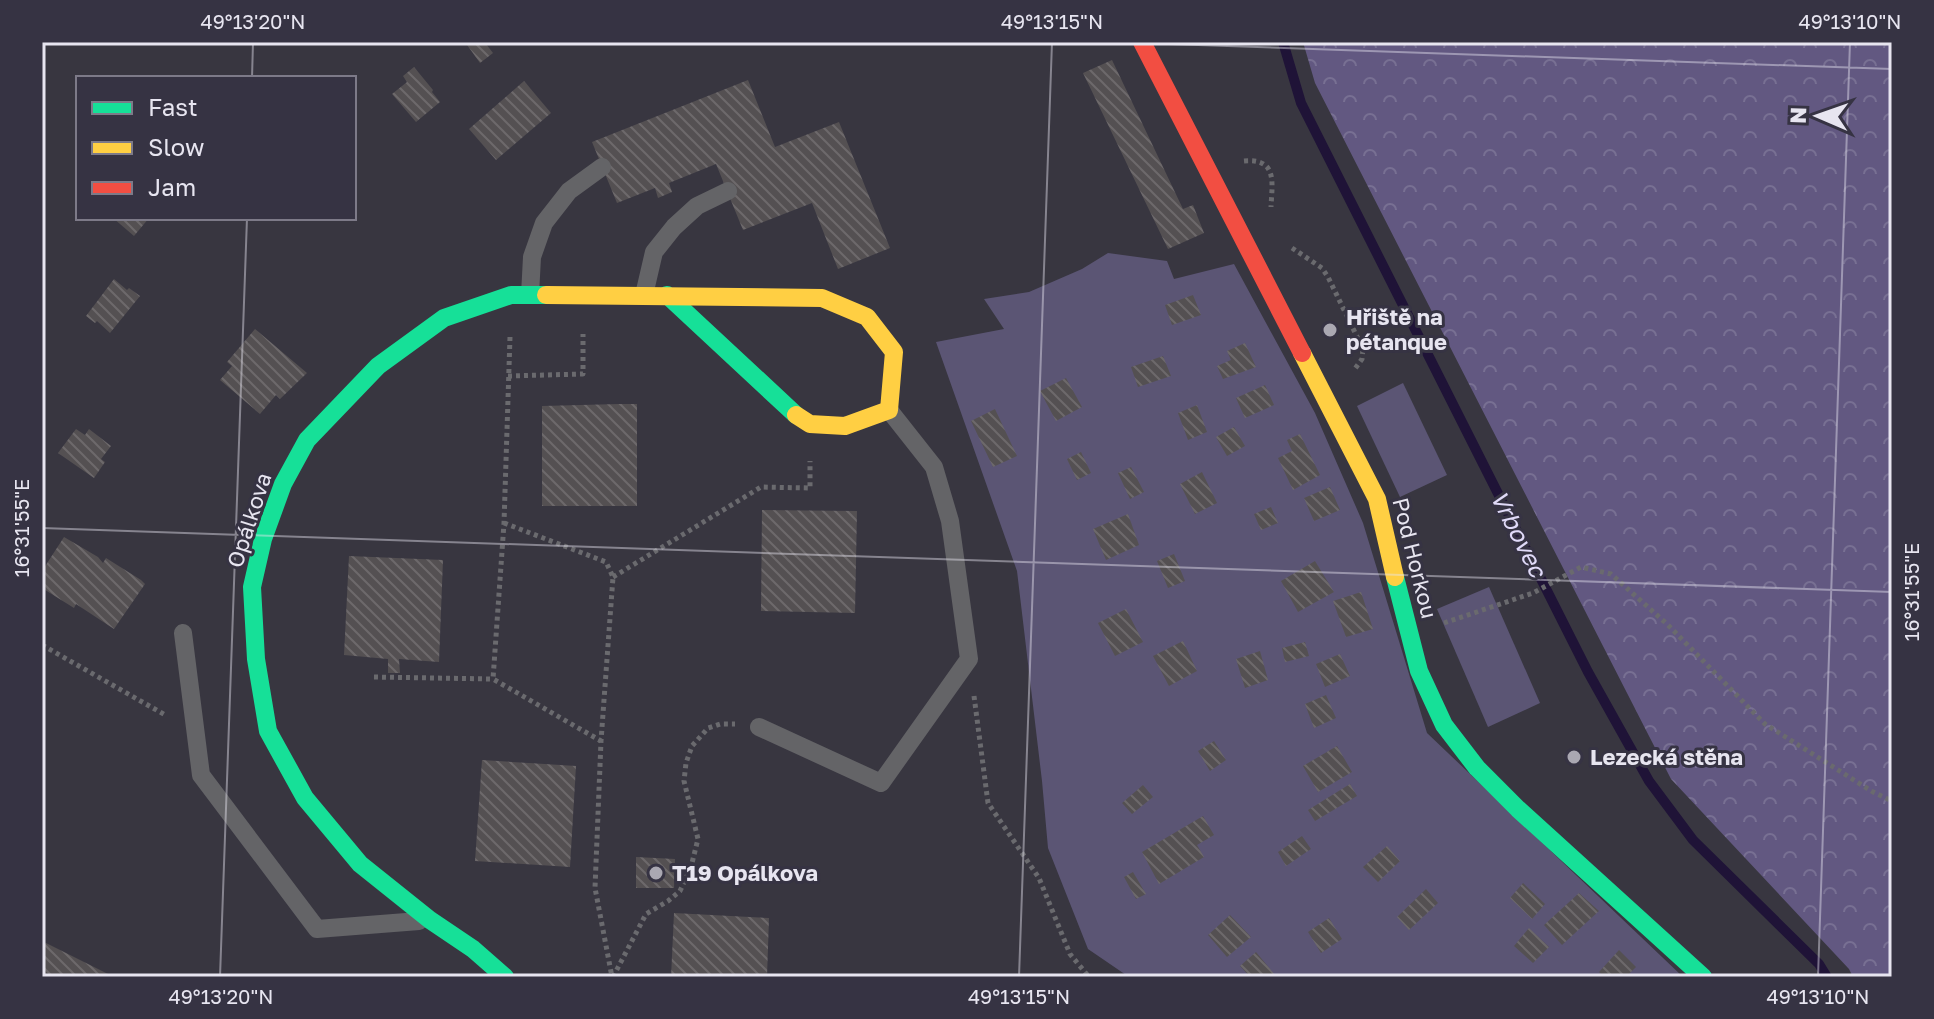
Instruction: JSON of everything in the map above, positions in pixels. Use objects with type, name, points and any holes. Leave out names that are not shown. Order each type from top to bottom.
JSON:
[{"type":"street","name":"Pod Horkou","points":[[1142,42],[1377,499],[1419,671],[1444,725],[1477,768],[1518,809],[1703,977]]},
{"type":"street","name":"Opálkova","points":[[505,977],[473,949],[430,920],[360,864],[305,798],[268,731],[256,659],[252,587],[263,539],[283,484],[307,440],[378,366],[444,318],[521,295],[822,298],[867,317],[894,352],[889,410]]},
{"type":"street","points":[[667,295],[799,418],[810,424],[845,426],[889,410]]},
{"type":"lane","points":[[521,295],[544,223],[569,191],[602,167]]},
{"type":"lane","points":[[644,295],[654,252],[674,227],[697,206],[728,191]]},
{"type":"lane","points":[[751,726],[881,783],[969,659],[950,521],[934,467],[889,410]]},
{"type":"lane","points":[[183,633],[201,775],[317,929],[430,920]]},
{"type":"path","points":[[493,679],[504,523],[508,376],[521,295]]},
{"type":"path","points":[[508,376],[583,374],[582,295]]},
{"type":"path","points":[[613,577],[761,487],[810,488],[810,424]]},
{"type":"path","points":[[504,523],[606,562],[613,577],[601,741],[595,888],[612,977]]},
{"type":"path","points":[[1409,635],[1533,593],[1581,567],[1611,574],[1668,625],[1765,724],[1892,801]]},
{"type":"path","points":[[42,645],[196,732]]},
{"type":"path","points":[[969,659],[988,803],[1039,878],[1070,954],[1089,977]]},
{"type":"path","points":[[374,677],[493,679],[601,741]]},
{"type":"path","points":[[612,977],[646,914],[680,891],[691,867],[698,839],[684,781],[692,746],[708,728],[720,724],[751,726]]},
{"type":"green space","points":[[1303,42],[1892,42],[1892,977],[1853,977],[1849,969],[1671,779],[1315,83]]},
{"type":"shaded area","points":[[1108,253],[1167,261],[1174,279],[1234,264],[1315,413],[1363,523],[1427,733],[1683,977],[1129,977],[1088,949],[1048,848],[1017,571],[936,342],[1004,329],[984,299],[1029,292],[1082,269]]},
{"type":"shaded area","points":[[1403,383],[1447,475],[1400,497],[1357,406]]},
{"type":"shaded area","points":[[1489,587],[1540,703],[1488,727],[1437,609]]},
{"type":"building","points":[[465,42],[488,42],[486,44],[493,53],[480,63]]},
{"type":"building","points":[[1112,60],[1183,209],[1193,205],[1204,233],[1168,249],[1083,73]]},
{"type":"building","points":[[414,67],[440,102],[416,122],[392,94],[407,82],[403,76]]},
{"type":"building","points":[[748,80],[775,147],[839,122],[890,248],[838,269],[812,203],[743,230],[716,164],[669,183],[672,192],[658,198],[655,188],[617,203],[592,142]]},
{"type":"building","points":[[524,81],[551,113],[496,160],[469,129]]},
{"type":"building","points":[[115,220],[147,220],[134,236]]},
{"type":"building","points":[[114,279],[140,296],[110,333],[86,316]]},
{"type":"building","points":[[1193,295],[1201,315],[1172,325],[1165,305]]},
{"type":"building","points":[[255,329],[307,373],[280,399],[276,395],[260,414],[220,380],[232,366],[227,362]]},
{"type":"building","points":[[1245,343],[1256,367],[1223,379],[1217,366],[1231,360],[1227,351]]},
{"type":"building","points":[[1163,356],[1171,376],[1138,387],[1131,367]]},
{"type":"building","points":[[1066,378],[1082,407],[1056,421],[1040,391]]},
{"type":"building","points":[[1265,385],[1274,405],[1245,418],[1236,398]]},
{"type":"building","points":[[637,404],[637,506],[542,506],[542,406]]},
{"type":"building","points":[[1197,405],[1207,432],[1188,440],[1178,413]]},
{"type":"building","points":[[995,409],[1017,456],[993,467],[971,421]]},
{"type":"building","points":[[1234,427],[1245,446],[1227,456],[1216,437]]},
{"type":"building","points":[[76,429],[85,435],[89,429],[111,446],[101,459],[105,462],[94,478],[58,453]]},
{"type":"building","points":[[1300,434],[1320,475],[1293,490],[1278,458],[1292,451],[1287,440]]},
{"type":"building","points":[[1081,452],[1091,473],[1077,480],[1067,459]]},
{"type":"building","points":[[1131,467],[1144,492],[1130,499],[1118,473]]},
{"type":"building","points":[[1202,472],[1217,503],[1195,514],[1180,484]]},
{"type":"building","points":[[1330,487],[1340,510],[1314,521],[1304,498]]},
{"type":"building","points":[[1271,507],[1278,523],[1261,530],[1254,514]]},
{"type":"building","points":[[762,510],[857,511],[855,613],[761,611]]},
{"type":"building","points":[[1128,514],[1139,545],[1106,560],[1093,529]]},
{"type":"building","points":[[64,537],[103,563],[106,558],[145,584],[114,629],[76,604],[74,608],[42,588],[42,571]]},
{"type":"building","points":[[1174,554],[1185,581],[1168,588],[1157,561]]},
{"type":"building","points":[[349,556],[443,560],[439,662],[399,659],[400,673],[388,673],[388,659],[344,655]]},
{"type":"building","points":[[1315,561],[1334,592],[1298,612],[1281,581]]},
{"type":"building","points":[[1361,592],[1373,629],[1346,637],[1333,601]]},
{"type":"building","points":[[1126,609],[1143,642],[1115,656],[1098,623]]},
{"type":"building","points":[[1183,641],[1197,671],[1169,686],[1153,656]]},
{"type":"building","points":[[1305,642],[1309,656],[1285,662],[1282,648]]},
{"type":"building","points":[[1260,651],[1268,680],[1245,688],[1236,659]]},
{"type":"building","points":[[1340,654],[1350,676],[1325,687],[1316,664]]},
{"type":"building","points":[[1326,695],[1336,718],[1314,728],[1305,704]]},
{"type":"building","points":[[1214,741],[1226,760],[1210,771],[1198,751]]},
{"type":"building","points":[[1337,746],[1352,772],[1318,792],[1303,766]]},
{"type":"building","points":[[482,760],[576,766],[570,867],[475,861]]},
{"type":"building","points":[[1350,784],[1357,796],[1315,821],[1308,810]]},
{"type":"building","points":[[1143,785],[1153,797],[1132,814],[1122,803]]},
{"type":"building","points":[[1203,816],[1214,835],[1197,845],[1204,857],[1159,884],[1142,852]]},
{"type":"building","points":[[1302,836],[1311,849],[1286,866],[1278,852]]},
{"type":"building","points":[[1387,846],[1400,861],[1378,882],[1363,867]]},
{"type":"building","name":"T19 Opálkova","points":[[636,857],[675,859],[674,888],[636,888]]},
{"type":"building","points":[[1133,872],[1146,894],[1136,899],[1124,877]]},
{"type":"building","points":[[1523,883],[1545,904],[1532,919],[1510,898]]},
{"type":"building","points":[[1426,889],[1438,903],[1409,930],[1397,917]]},
{"type":"building","points":[[1579,893],[1599,911],[1562,945],[1544,925]]},
{"type":"building","points":[[674,913],[769,918],[767,977],[671,977]]},
{"type":"building","points":[[1230,915],[1251,937],[1227,957],[1208,935]]},
{"type":"building","points":[[1329,918],[1342,939],[1321,953],[1308,932]]},
{"type":"building","points":[[1529,928],[1549,947],[1533,963],[1514,946]]},
{"type":"building","points":[[42,941],[114,977],[42,977]]},
{"type":"building","points":[[1619,950],[1636,967],[1626,977],[1604,977],[1599,972]]},
{"type":"building","points":[[1256,952],[1275,975],[1250,977],[1240,966]]},
{"type":"waterway","name":"Vrbovec","points":[[1283,42],[1301,103],[1588,672],[1649,781],[1693,840],[1819,964],[1827,977]]},
{"type":"traffic: fast","points":[[505,977],[473,949],[430,920],[360,864],[305,798],[268,731],[256,659],[252,587],[263,539],[283,484],[307,440],[378,366],[444,318],[511,295],[546,295]]},
{"type":"traffic: fast","points":[[667,295],[796,415]]},
{"type":"traffic: fast","points":[[1395,577],[1419,671],[1444,725],[1477,768],[1703,977]]},
{"type":"traffic: slow","points":[[546,295],[822,298],[867,317],[894,352],[889,410],[845,426],[810,424],[796,415]]},
{"type":"traffic: slow","points":[[1302,353],[1377,499],[1395,577]]},
{"type":"traffic: jam","points":[[1142,42],[1302,353]]},
{"type":"place","name":"Hřiště na pétanque","points":[[1330,330]]},
{"type":"place","name":"Lezecká stěna","points":[[1574,757]]},
{"type":"place","name":"T19 Opálkova","points":[[656,873]]}]
